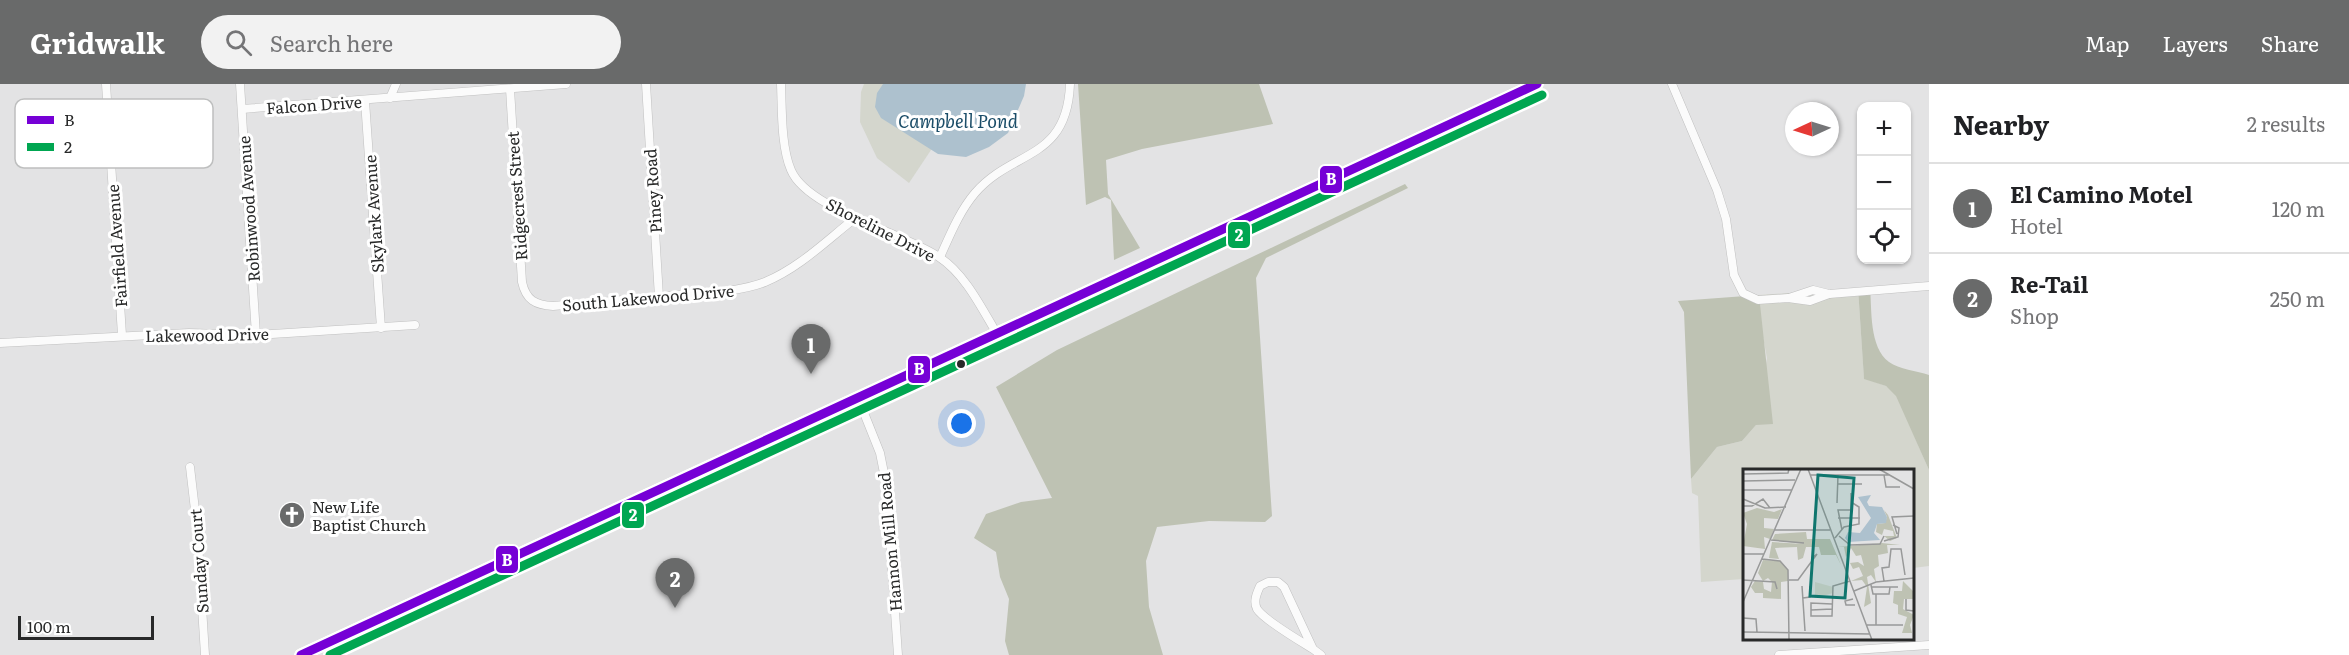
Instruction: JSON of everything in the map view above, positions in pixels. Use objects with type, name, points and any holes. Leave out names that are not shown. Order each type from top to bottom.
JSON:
[{"type":"main road","points":[[301,655],[1537,84]]},
{"type":"street","name":"Fairfield Avenue","points":[[106,84],[107,99]]},
{"type":"street","name":"Robinwood Avenue","points":[[240,84],[256,335]]},
{"type":"street","points":[[390,98],[396,84]]},
{"type":"street","name":"Falcon Drive","points":[[242,109],[566,84]]},
{"type":"street","name":"Piney Road","points":[[646,84],[659,297]]},
{"type":"street","name":"Shoreline Drive","points":[[781,84],[786,153],[790,170],[806,189],[854,219],[913,242],[940,257],[961,278],[997,334]]},
{"type":"street","points":[[940,257],[960,214],[976,192],[990,179],[1040,149],[1055,134],[1064,117],[1070,84]]},
{"type":"street","points":[[1672,84],[1717,190],[1729,239],[1734,275],[1743,293],[1758,300],[1788,298],[1810,301],[1829,294],[1929,286]]},
{"type":"street","name":"Ridgecrest Street","points":[[510,89],[522,282],[524,292],[530,300]]},
{"type":"street","name":"Skylark Avenue","points":[[365,100],[381,328]]},
{"type":"street","name":"Fairfield Avenue","points":[[111,168],[122,335]]},
{"type":"street","name":"South Lakewood Drive","points":[[530,300],[540,305],[554,306],[728,291],[764,283],[795,266],[854,219]]},
{"type":"street","name":"Lakewood Drive","points":[[0,343],[122,335],[189,333],[256,335],[415,325]]},
{"type":"street","name":"Hannon Mill Road","points":[[858,398],[880,453],[886,483],[898,655]]},
{"type":"street","name":"Sunday Court","points":[[190,467],[197,527],[205,655]]},
{"type":"street","points":[[1313,650],[1284,587],[1278,582],[1268,582],[1260,586],[1255,597],[1256,608],[1263,615],[1313,650],[1321,655]]},
{"type":"street","points":[[1779,655],[1929,645]]},
{"type":"shaded area","points":[[864,84],[975,84],[909,183],[877,158],[860,122],[861,92]]},
{"type":"shaded area","points":[[1858,288],[1864,378],[1886,386],[1897,396],[1929,470],[1929,566],[1914,568],[1914,469],[1743,469],[1743,579],[1701,582],[1698,496],[1692,493],[1691,479],[1717,447],[1742,441],[1756,425],[1767,358],[1761,327],[1759,295]]},
{"type":"green space","points":[[1078,84],[1259,84],[1273,124],[1142,149],[1106,160],[1108,194],[1140,248],[1114,260],[1111,200],[1105,197],[1086,205]]},
{"type":"green space","points":[[1405,184],[1408,188],[1266,258],[1256,278],[1272,516],[1265,522],[1209,521],[1157,527],[1146,561],[1149,607],[1163,655],[1009,655],[1005,641],[1009,599],[1000,577],[996,552],[974,538],[986,514],[1021,502],[1052,498],[996,387],[1057,350]]},
{"type":"green space","points":[[1870,287],[1873,328],[1878,347],[1883,355],[1889,362],[1898,366],[1929,375],[1929,470],[1896,396],[1886,386],[1864,379],[1858,288]]},
{"type":"green space","points":[[1759,295],[1773,424],[1756,425],[1742,441],[1717,447],[1691,479],[1684,312],[1678,301]]},
{"type":"water","name":"Campbell Pond","points":[[883,84],[1026,84],[1024,96],[1008,133],[989,147],[966,157],[938,154],[881,118],[875,107],[877,93]]},
{"type":"transit line","name":"B","points":[[301,655],[1537,84]]},
{"type":"transit line","name":"2","points":[[330,655],[1542,95]]},
{"type":"place","name":"El Camino Motel","points":[[811,374]]},
{"type":"place","name":"New Life Baptist Church","points":[[292,515]]},
{"type":"place","name":"Re-Tail","points":[[675,608]]}]
